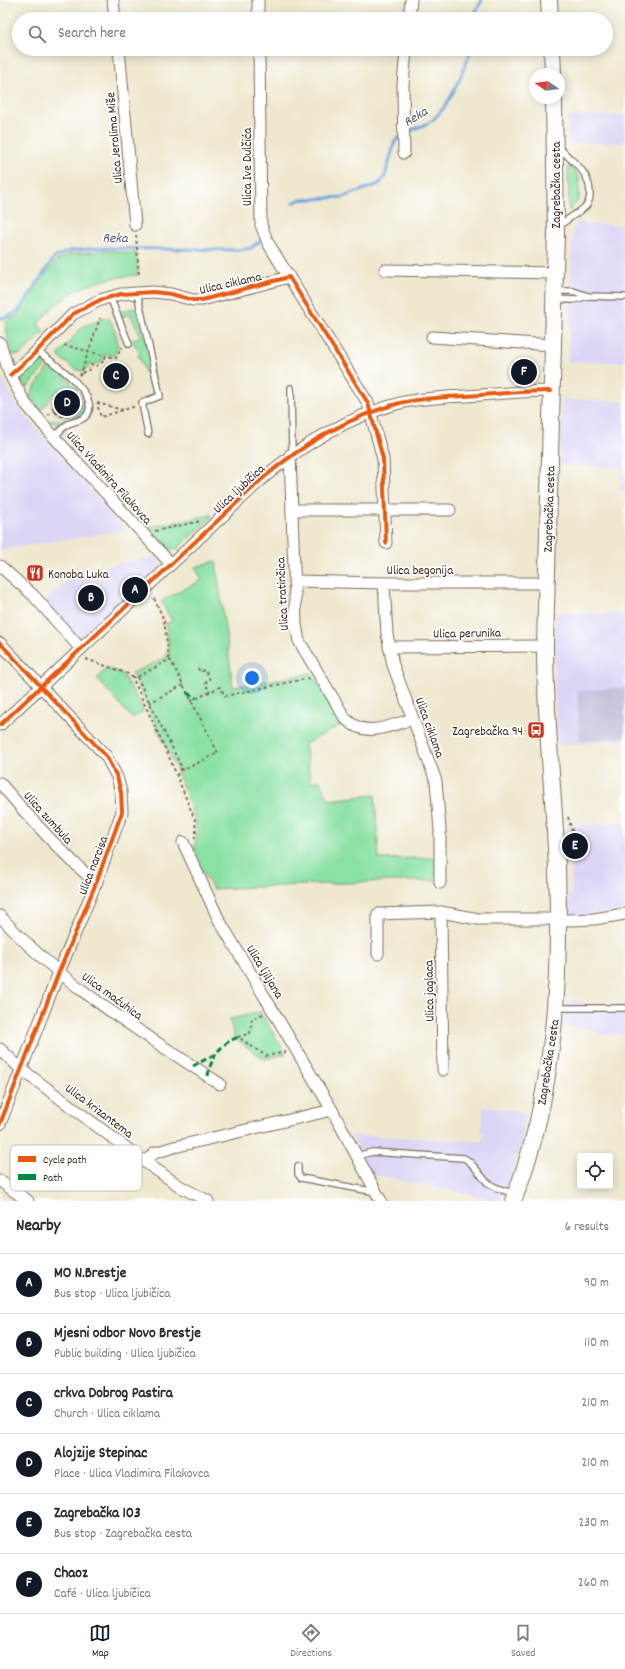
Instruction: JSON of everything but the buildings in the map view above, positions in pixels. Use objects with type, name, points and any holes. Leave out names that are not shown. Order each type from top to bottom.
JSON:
[{"type":"main road","points":[[549,0],[550,12]]},
{"type":"main road","points":[[552,56],[553,68]]},
{"type":"main road","name":"Zagrebačka cesta","points":[[516,1199],[538,1120],[549,1064],[556,1008],[558,964],[557,868],[546,694],[545,646],[556,232],[554,104]]},
{"type":"street","points":[[113,0],[114,12]]},
{"type":"street","points":[[258,0],[258,12]]},
{"type":"street","points":[[410,12],[411,0]]},
{"type":"street","name":"Ulica Jerolima Miše","points":[[120,56],[135,225]]},
{"type":"street","name":"Ulica Ive Dulčića","points":[[259,56],[261,225],[268,243],[288,277]]},
{"type":"street","points":[[405,56],[404,73],[405,147]]},
{"type":"street","points":[[385,270],[555,272]]},
{"type":"street","points":[[288,277],[365,399],[371,413],[383,459],[386,543]]},
{"type":"street","name":"Ulica ciklama","points":[[10,375],[73,314],[86,306],[110,297],[137,292],[163,292],[202,300],[288,277]]},
{"type":"street","points":[[432,337],[553,345]]},
{"type":"street","name":"Ulica Vladimira Filakovca","points":[[0,342],[10,375],[25,403],[54,437],[171,564]]},
{"type":"street","name":"Ulica ljubičica","points":[[0,725],[237,502],[291,455],[315,439],[334,428],[401,403],[423,400],[551,391]]},
{"type":"street","name":"Ulica tratinčica","points":[[291,455],[294,581],[297,634],[299,641],[345,718],[356,728],[374,730],[413,719]]},
{"type":"street","points":[[292,510],[450,510]]},
{"type":"street","points":[[0,566],[34,596],[79,650]]},
{"type":"street","name":"Ulica begonija","points":[[294,581],[384,583],[546,582]]},
{"type":"street","name":"Ulica ciklama","points":[[384,583],[389,647],[393,665],[436,781],[440,830],[440,882]]},
{"type":"street","name":"Ulica narcisa","points":[[0,643],[106,756],[117,777],[121,792],[122,812],[96,883],[59,972],[0,1124]]},
{"type":"street","name":"Ulica perunika","points":[[389,647],[545,646]]},
{"type":"street","name":"Ulica zumbula","points":[[0,783],[60,850],[96,883]]},
{"type":"street","name":"Ulica ljiljana","points":[[183,842],[219,920],[332,1110],[379,1196]]},
{"type":"street","points":[[378,954],[378,914],[441,912],[478,918],[594,919],[625,914]]},
{"type":"street","name":"Ulica jaglaca","points":[[441,912],[443,1070]]},
{"type":"street","name":"Ulica maćuhica","points":[[0,916],[21,939],[59,972],[119,1018],[220,1084]]},
{"type":"street","name":"Ulica krizantema","points":[[0,1049],[21,1069],[122,1145]]},
{"type":"street","points":[[145,1162],[154,1153],[174,1147],[332,1110]]},
{"type":"street","name":"Ulica krizantema","points":[[142,1160],[181,1187],[208,1201]]},
{"type":"street","points":[[0,1181],[10,1188]]},
{"type":"street","points":[[14,1191],[28,1201]]},
{"type":"lane","points":[[555,141],[558,147],[588,178],[590,193],[587,205],[567,218],[556,232]]},
{"type":"lane","points":[[554,295],[573,291],[588,296]]},
{"type":"lane","points":[[137,292],[160,396],[142,403],[148,434]]},
{"type":"lane","points":[[554,295],[573,300],[588,296],[625,297]]},
{"type":"lane","points":[[110,297],[129,344]]},
{"type":"lane","points":[[37,350],[78,383],[89,403],[90,410],[84,418],[67,425],[54,437]]},
{"type":"lane","points":[[291,388],[291,455]]},
{"type":"lane","points":[[556,1008],[625,1008]]},
{"type":"lane","points":[[357,1156],[372,1152],[464,1158],[472,1162],[488,1182],[516,1199]]},
{"type":"lane","points":[[298,1166],[298,1174],[300,1178],[379,1196]]},
{"type":"path","points":[[136,242],[139,276]]},
{"type":"path","points":[[78,383],[100,318]]},
{"type":"path","points":[[64,345],[116,358],[122,346]]},
{"type":"path","points":[[81,373],[90,369],[91,365],[96,366],[104,361],[106,356]]},
{"type":"path","points":[[59,395],[70,395],[75,400],[74,411],[68,415],[61,415],[55,410],[54,400],[59,395]]},
{"type":"path","points":[[96,403],[101,417],[142,403]]},
{"type":"path","points":[[103,404],[125,410]]},
{"type":"path","points":[[45,417],[55,410]]},
{"type":"path","points":[[150,532],[160,531],[207,519]]},
{"type":"path","points":[[151,591],[160,608],[164,620],[169,660],[171,661],[218,753],[183,770],[182,768]]},
{"type":"path","points":[[79,650],[80,657],[126,673],[132,677],[177,775],[195,820],[196,832],[191,858]]},
{"type":"path","points":[[132,677],[137,677],[169,660]]},
{"type":"path","points":[[198,668],[200,672],[205,670],[210,680],[205,683],[210,692]]},
{"type":"path","points":[[191,701],[220,687],[225,696],[320,676]]},
{"type":"path","points":[[137,677],[182,768]]},
{"type":"path","points":[[149,703],[183,685]]},
{"type":"path","points":[[177,775],[182,768]]},
{"type":"path","points":[[567,815],[574,837]]},
{"type":"path","points":[[273,1009],[252,1019],[250,1032],[238,1037],[266,1056],[297,1050]]},
{"type":"shaded area","points":[[625,115],[625,143],[568,143],[568,116]]},
{"type":"shaded area","points":[[578,220],[586,224],[625,226],[625,362],[568,362],[573,230]]},
{"type":"shaded area","points":[[0,374],[16,405],[126,530],[0,550]]},
{"type":"shaded area","points":[[562,399],[625,402],[625,490],[621,490],[623,468],[560,465]]},
{"type":"shaded area","points":[[156,556],[159,563],[157,571],[86,638],[77,638],[44,602],[76,573]]},
{"type":"shaded area","points":[[555,612],[625,614],[625,739],[558,745],[554,676]]},
{"type":"shaded area","points":[[625,687],[625,737],[580,741],[577,691]]},
{"type":"shaded area","points":[[625,822],[625,911],[570,917],[568,913],[568,905],[572,883],[570,837],[567,826]]},
{"type":"shaded area","points":[[565,1001],[585,1002],[588,1007],[625,1006],[625,1035],[602,1035],[594,1030],[563,1026]]},
{"type":"shaded area","points":[[483,1106],[526,1112],[521,1145],[501,1201],[370,1174],[351,1135],[482,1141],[484,1133],[481,1132]]},
{"type":"green space","points":[[568,163],[579,177],[579,199],[569,211]]},
{"type":"green space","points":[[106,251],[136,253],[138,275],[100,281],[73,292],[54,307],[38,324],[44,332],[20,355],[11,354],[5,323],[18,314],[43,277],[57,260],[69,254]]},
{"type":"green space","points":[[136,307],[150,359],[156,389],[152,396],[138,402],[152,394],[153,391],[138,355],[140,353],[133,342],[134,339],[141,336],[130,314],[122,317],[120,312]]},
{"type":"green space","points":[[107,317],[109,318],[118,342],[114,356],[105,354],[102,361],[96,365],[91,363],[84,371],[76,370],[59,357],[59,354],[82,327]]},
{"type":"green space","points":[[37,360],[48,363],[27,388],[25,388],[22,380],[29,365]]},
{"type":"green space","points":[[50,365],[62,373],[77,389],[63,389],[55,392],[41,410],[31,398],[30,394]]},
{"type":"green space","points":[[85,401],[86,408],[84,415],[69,420],[59,426],[50,421],[55,419],[70,419],[75,415]]},
{"type":"green space","points":[[211,515],[212,517],[177,549],[164,546],[148,527]]},
{"type":"green space","points":[[216,561],[233,687],[312,673],[343,724],[305,744],[311,783],[319,780],[329,800],[375,795],[379,859],[435,858],[435,881],[390,881],[213,889],[193,856],[197,832],[196,822],[176,768],[132,673],[165,658],[165,654],[170,655],[166,624],[172,621],[161,601],[202,580],[195,567]]},
{"type":"green space","points":[[106,668],[121,673],[144,711],[132,718],[97,679]]},
{"type":"green space","points":[[260,1012],[286,1054],[265,1059],[234,1037],[230,1019]]},
{"type":"waterway","name":"Reka","points":[[476,12],[482,0]]},
{"type":"waterway","name":"Reka","points":[[407,133],[427,124],[442,110],[454,90],[469,56]]},
{"type":"waterway","name":"Reka","points":[[293,203],[299,200],[343,197],[379,184],[385,176],[395,141],[400,137]]},
{"type":"waterway","name":"Reka","points":[[0,318],[8,317],[19,310],[54,258],[68,251],[97,248],[240,250],[251,248],[260,241]]},
{"type":"marked path","points":[[187,693],[196,698]]},
{"type":"marked path","points":[[208,1076],[211,1063],[217,1052],[226,1043],[238,1037]]},
{"type":"marked path","points":[[193,1066],[214,1055]]},
{"type":"cycle path","points":[[10,375],[31,357],[73,314],[100,300],[121,294],[153,292],[171,294],[193,300],[202,300],[289,277],[368,403],[383,459],[386,543]]},
{"type":"cycle path","points":[[0,725],[262,479],[293,454],[326,433],[362,416],[400,403],[440,398],[551,391]]},
{"type":"cycle path","points":[[0,643],[106,756],[117,777],[121,792],[122,812],[96,883],[59,972],[0,1124]]},
{"type":"place","name":"Chaoz","points":[[524,372]]},
{"type":"place","name":"crkva Dobrog Pastira","points":[[116,376]]},
{"type":"place","name":"Alojzije Stepinac","points":[[67,403]]},
{"type":"place","name":"Konoba Luka","points":[[35,573]]},
{"type":"place","name":"MO N.Brestje","points":[[135,590]]},
{"type":"place","name":"Mjesni odbor Novo Brestje","points":[[91,598]]},
{"type":"place","name":"Zagrebačka 94","points":[[536,730]]},
{"type":"place","name":"Zagrebačka 103","points":[[575,846]]}]
